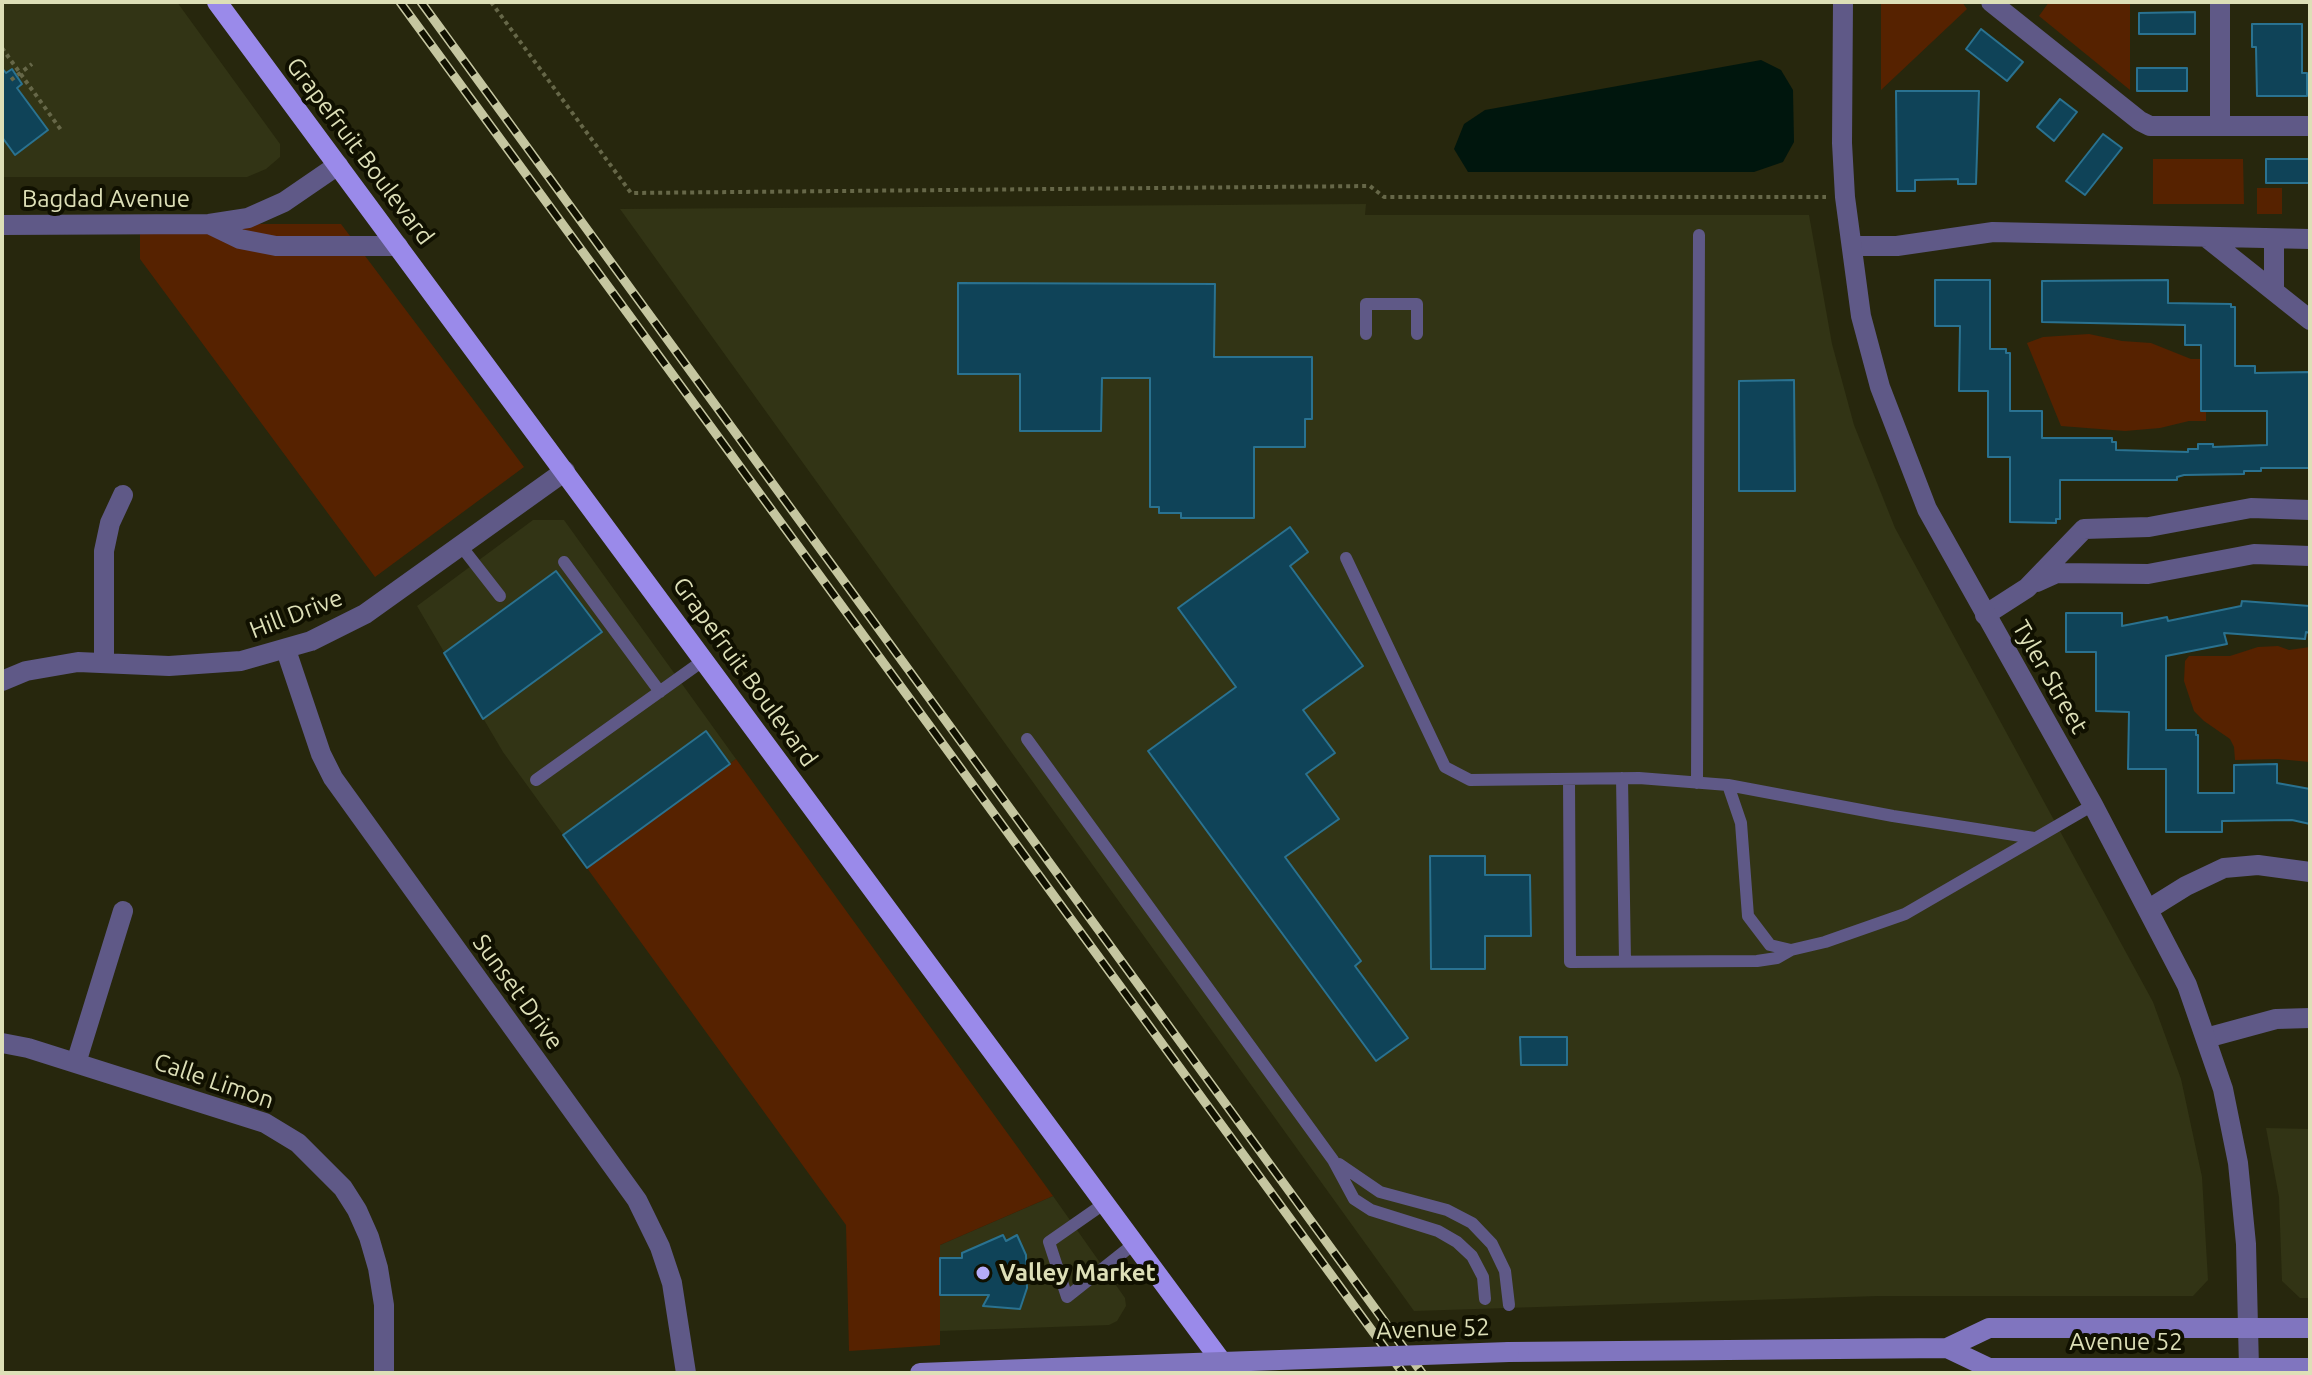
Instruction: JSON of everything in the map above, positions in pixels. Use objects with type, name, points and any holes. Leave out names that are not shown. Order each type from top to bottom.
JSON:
[{"type":"main road","name":"Grapefruit Boulevard","points":[[217,2],[1230,1373]]},
{"type":"main road","name":"Avenue 52","points":[[920,1373],[1509,1352],[1947,1348],[1989,1328],[2310,1328]]},
{"type":"main road","name":"Avenue 52","points":[[1947,1348],[1989,1368],[2310,1368]]},
{"type":"street","name":"Tyler Street","points":[[1843,2],[1842,143],[1845,197],[1861,316],[1880,387],[1927,509],[2093,805],[2187,985],[2223,1089],[2243,1192],[2249,1370]]},
{"type":"street","points":[[1991,2],[2150,126],[2310,126]]},
{"type":"street","points":[[2220,2],[2220,126]]},
{"type":"street","name":"Bagdad Avenue","points":[[2,225],[209,224],[248,218],[284,202],[338,165]]},
{"type":"street","name":"Bagdad Avenue","points":[[209,224],[240,239],[276,246],[398,246]]},
{"type":"street","points":[[1852,246],[1897,246],[1993,232],[2310,239]]},
{"type":"street","points":[[2207,238],[2310,320]]},
{"type":"street","points":[[2274,239],[2274,291]]},
{"type":"street","name":"Hill Drive","points":[[2,681],[26,671],[52,666],[104,663],[200,665],[241,661],[286,650],[339,629],[365,614],[565,471]]},
{"type":"street","points":[[104,663],[104,551],[110,523],[123,495]]},
{"type":"street","points":[[2027,588],[2084,529],[2149,527],[2251,508],[2310,510]]},
{"type":"street","points":[[1985,615],[2057,573],[2148,574],[2254,554],[2310,556]]},
{"type":"street","name":"Sunset Drive","points":[[286,650],[321,754],[339,788],[637,1200],[660,1247],[672,1283],[686,1373]]},
{"type":"street","points":[[2149,909],[2186,886],[2224,868],[2258,865],[2310,872]]},
{"type":"street","points":[[76,1063],[123,911]]},
{"type":"street","points":[[2206,1038],[2276,1019],[2310,1018]]},
{"type":"street","name":"Calle Limon","points":[[2,1043],[28,1048],[265,1123],[298,1143],[343,1188],[357,1210],[375,1257],[384,1305],[384,1373]]},
{"type":"lane","points":[[1697,783],[1699,235]]},
{"type":"lane","points":[[1366,334],[1366,304],[1417,304],[1417,334]]},
{"type":"lane","points":[[461,546],[500,596]]},
{"type":"lane","points":[[1346,558],[1445,767],[1470,780],[1622,778],[1728,785],[2034,838]]},
{"type":"lane","points":[[564,562],[660,692]]},
{"type":"lane","points":[[536,780],[704,660]]},
{"type":"lane","points":[[1027,739],[1333,1160],[1354,1199],[1382,1214],[1438,1231],[1472,1256],[1483,1277],[1485,1299]]},
{"type":"lane","points":[[1622,778],[1625,961]]},
{"type":"lane","points":[[1569,779],[1570,962],[1757,961],[1777,958],[1791,950],[1825,942],[1905,914],[2093,805]]},
{"type":"lane","points":[[1728,785],[1741,823],[1748,916],[1770,945],[1791,950]]},
{"type":"lane","points":[[1333,1160],[1380,1192],[1447,1210],[1472,1223],[1492,1244],[1505,1271],[1509,1305]]},
{"type":"lane","points":[[1105,1203],[1049,1242],[1067,1297],[1135,1243]]},
{"type":"lane","points":[[1438,1231],[1447,1210]]},
{"type":"path","points":[[491,2],[631,193],[1370,186],[1384,197],[1845,197]]},
{"type":"path","points":[[2,48],[61,130]]},
{"type":"path","points":[[11,80],[32,64]]},
{"type":"shaded area","points":[[2,2],[177,2],[280,144],[280,157],[266,169],[247,177],[2,177]]},
{"type":"shaded area","points":[[1881,2],[1962,2],[1967,9],[1881,90]]},
{"type":"shaded area","points":[[2049,2],[2130,2],[2130,90],[2039,16]]},
{"type":"shaded area","points":[[1761,60],[1781,70],[1793,90],[1794,142],[1783,162],[1754,172],[1468,172],[1454,149],[1464,124],[1485,110]]},
{"type":"shaded area","points":[[2153,159],[2243,159],[2244,204],[2153,204]]},
{"type":"shaded area","points":[[2257,188],[2282,188],[2282,214],[2257,214]]},
{"type":"shaded area","points":[[1366,204],[1365,215],[1809,215],[1832,344],[1854,425],[1895,528],[2153,1002],[2181,1079],[2202,1177],[2208,1280],[2193,1296],[1878,1296],[1414,1311],[620,209]]},
{"type":"shaded area","points":[[140,224],[341,224],[524,467],[375,577],[140,259]]},
{"type":"shaded area","points":[[2089,334],[2151,343],[2191,359],[2206,359],[2201,366],[2201,411],[2206,411],[2206,421],[2125,431],[2061,426],[2027,343],[2043,337]]},
{"type":"shaded area","points":[[533,520],[564,520],[736,759],[587,868],[503,752],[417,606]]},
{"type":"shaded area","points":[[2278,646],[2289,650],[2310,647],[2310,762],[2235,760],[2230,739],[2194,711],[2184,681],[2185,661],[2189,656],[2230,656],[2258,647]]},
{"type":"shaded area","points":[[736,759],[1053,1196],[940,1245],[940,1345],[849,1351],[846,1225],[587,868]]},
{"type":"shaded area","points":[[2266,1128],[2310,1129],[2310,1298],[2300,1298],[2282,1281],[2279,1197]]},
{"type":"shaded area","points":[[1053,1196],[1125,1298],[1126,1306],[1117,1321],[1109,1325],[940,1331],[940,1245]]},
{"type":"building","points":[[2195,12],[2195,34],[2139,34],[2139,13]]},
{"type":"building","points":[[2252,24],[2302,24],[2302,73],[2307,73],[2307,96],[2257,96]]},
{"type":"building","points":[[1981,29],[2023,62],[2007,81],[1966,49]]},
{"type":"building","points":[[2,68],[6,73],[12,69],[22,84],[17,88],[48,130],[15,155],[2,137]]},
{"type":"building","points":[[2137,68],[2187,68],[2187,91],[2137,91]]},
{"type":"building","points":[[1896,91],[1979,91],[1976,184],[1958,184],[1958,179],[1915,180],[1915,191],[1897,191]]},
{"type":"building","points":[[2060,99],[2077,112],[2054,141],[2037,127]]},
{"type":"building","points":[[2103,134],[2122,148],[2085,195],[2066,181]]},
{"type":"building","points":[[2266,159],[2310,159],[2310,183],[2266,183]]},
{"type":"building","points":[[1935,280],[1990,280],[1990,349],[2006,349],[2006,353],[2010,353],[2010,411],[2042,411],[2042,438],[2112,438],[2112,442],[2116,442],[2116,450],[2188,452],[2188,449],[2198,449],[2198,444],[2213,444],[2213,447],[2267,445],[2267,411],[2201,411],[2201,345],[2185,345],[2185,325],[2042,322],[2042,281],[2168,280],[2168,303],[2231,304],[2235,307],[2235,366],[2255,366],[2255,373],[2310,372],[2310,468],[2261,468],[2261,471],[2244,471],[2244,474],[2184,475],[2177,477],[2177,480],[2060,480],[2060,519],[2056,519],[2056,523],[2010,522],[2010,457],[1988,457],[1988,391],[1959,391],[1960,326],[1935,326]]},
{"type":"building","points":[[958,283],[1215,284],[1214,357],[1312,357],[1312,419],[1305,419],[1305,447],[1254,447],[1254,518],[1181,518],[1181,513],[1159,513],[1159,507],[1150,507],[1150,378],[1102,378],[1101,431],[1020,431],[1020,374],[958,374]]},
{"type":"building","points":[[1794,380],[1795,491],[1739,491],[1739,381]]},
{"type":"building","points":[[1290,527],[1308,552],[1290,566],[1363,666],[1303,710],[1335,753],[1306,774],[1339,819],[1285,857],[1361,961],[1355,966],[1408,1038],[1376,1061],[1148,751],[1236,687],[1178,608]]},
{"type":"building","points":[[556,571],[602,632],[483,719],[444,653]]},
{"type":"building","points":[[2242,601],[2310,606],[2310,633],[2306,632],[2305,639],[2224,633],[2227,644],[2166,656],[2166,730],[2196,730],[2198,793],[2234,793],[2234,765],[2277,764],[2277,783],[2310,789],[2310,824],[2292,820],[2222,821],[2222,832],[2166,832],[2166,769],[2128,769],[2129,712],[2096,711],[2096,652],[2066,652],[2066,613],[2122,613],[2122,626],[2167,617],[2168,621],[2241,606]]},
{"type":"building","points":[[706,731],[730,764],[587,868],[563,835]]},
{"type":"building","points":[[1430,856],[1485,856],[1485,875],[1530,875],[1531,936],[1485,936],[1485,969],[1431,969]]},
{"type":"building","points":[[1520,1037],[1567,1037],[1567,1065],[1521,1065]]},
{"type":"building","name":"Valley Market","points":[[1003,1235],[1006,1241],[1017,1235],[1026,1255],[1027,1288],[1020,1309],[983,1306],[989,1295],[940,1295],[940,1258],[962,1258],[962,1253]]},
{"type":"railway","points":[[400,2],[1403,1373]]},
{"type":"railway","points":[[421,2],[1422,1373]]},
{"type":"place","name":"Valley Market","points":[[983,1273]]}]
